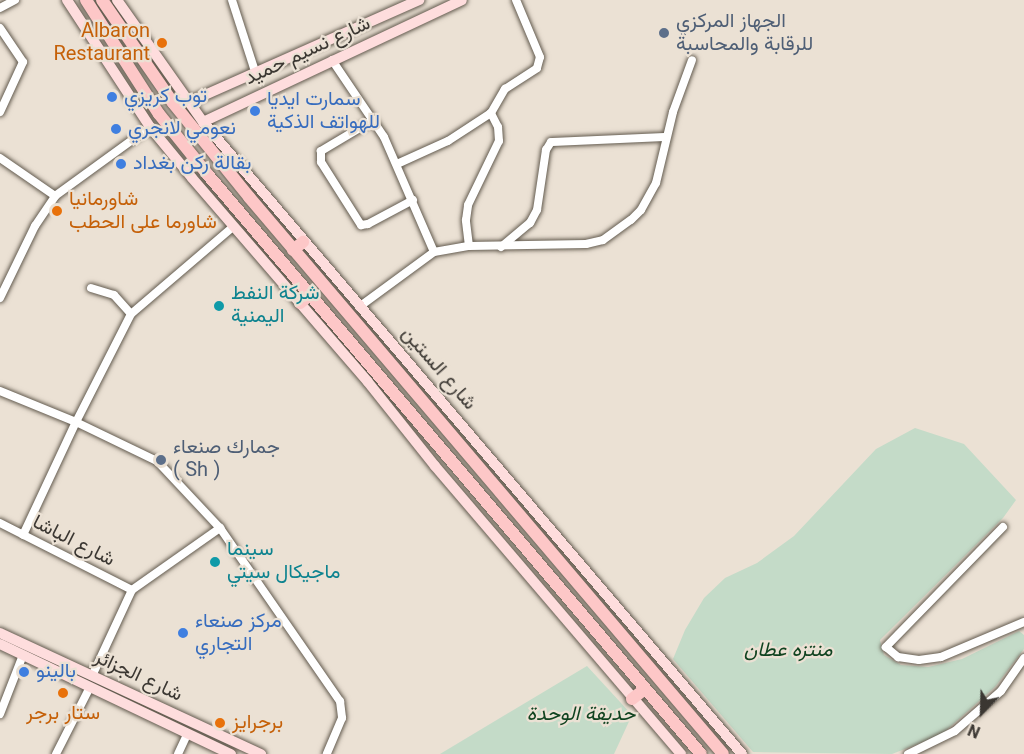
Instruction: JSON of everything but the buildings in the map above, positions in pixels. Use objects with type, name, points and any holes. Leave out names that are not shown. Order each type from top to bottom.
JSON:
[{"type":"highway","points":[[86,0],[159,114],[305,299],[530,551],[701,754]]},
{"type":"highway","name":"شارع الستين","points":[[102,0],[173,103],[298,246],[543,543],[606,607],[723,754]]},
{"type":"highway","points":[[530,551],[543,543]]},
{"type":"highway","points":[[632,699],[645,689]]},
{"type":"main road","points":[[67,0],[150,127],[234,226],[305,299],[632,699],[681,754]]},
{"type":"main road","name":"شارع الستين","points":[[117,0],[203,122],[298,246],[359,307],[606,607],[742,754]]},
{"type":"main road","name":"شارع نسيم حميد","points":[[189,102],[418,0]]},
{"type":"main road","points":[[431,0],[435,13]]},
{"type":"main road","name":"شارع نسيم حميد","points":[[203,122],[462,0]]},
{"type":"main road","name":"شارع الجزائر","points":[[0,633],[231,754]]},
{"type":"main road","name":"شارع الجزائر","points":[[0,644],[261,754]]},
{"type":"street","points":[[0,8],[15,0]]},
{"type":"street","points":[[232,0],[255,71]]},
{"type":"street","points":[[397,164],[448,141],[491,113],[505,89],[537,68],[540,63],[516,0]]},
{"type":"street","points":[[0,27],[23,62],[0,112]]},
{"type":"street","points":[[332,60],[374,120],[397,164],[434,252]]},
{"type":"street","points":[[359,307],[434,252],[469,246],[586,244],[603,240],[631,220],[651,195],[666,137],[692,60]]},
{"type":"street","points":[[469,246],[466,220],[468,205],[500,141],[498,127],[491,113]]},
{"type":"street","points":[[374,120],[321,151],[321,162],[361,225],[368,224],[413,200]]},
{"type":"street","points":[[1,293],[35,226],[55,196],[150,127]]},
{"type":"street","points":[[501,247],[530,223],[537,210],[541,197],[546,150],[551,142],[666,137]]},
{"type":"street","points":[[0,158],[55,196]]},
{"type":"street","points":[[23,534],[131,314],[234,226]]},
{"type":"street","points":[[91,288],[114,295],[131,314]]},
{"type":"street","points":[[0,391],[76,422],[157,461],[220,528],[340,701],[342,718],[327,754]]},
{"type":"street","name":"شارع الباشا","points":[[0,523],[132,591]]},
{"type":"street","points":[[1003,527],[886,647],[898,657],[919,660],[941,657],[1024,622]]},
{"type":"street","points":[[57,754],[132,591],[220,528]]},
{"type":"street","points":[[1,708],[23,655]]},
{"type":"street","points":[[908,754],[956,731],[1001,691],[1024,658]]},
{"type":"street","points":[[178,754],[188,733]]},
{"type":"green space","name":"منتزه عطان","points":[[915,428],[964,444],[1016,500],[1003,518],[880,640],[884,655],[901,665],[928,667],[962,659],[1019,631],[1024,635],[1024,649],[995,687],[941,735],[892,754],[753,752],[673,659],[685,630],[704,598],[725,578],[757,563],[794,536],[876,449]]},
{"type":"green space","name":"حديقة الوحدة","points":[[587,666],[632,715],[614,754],[440,754]]},
{"type":"place","name":"الجهاز المركزي للرقابة والمحاسبة","points":[[664,33]]},
{"type":"place","name":"Albaron Restaurant","points":[[162,43]]},
{"type":"place","name":"توب كريزي","points":[[112,97]]},
{"type":"place","name":"سمارت ايديا للهواتف الذكية","points":[[255,111]]},
{"type":"place","name":"نعومي لانجري","points":[[116,129]]},
{"type":"place","name":"بقالة ركن بغداد","points":[[121,164]]},
{"type":"place","name":"شاورمانيا شاورما على الحطب","points":[[57,211]]},
{"type":"place","name":"شركة النفط اليمنية","points":[[219,306]]},
{"type":"place","name":"جمارك صنعاء ( Sh )","points":[[161,460]]},
{"type":"place","name":"سينما ماجيكال سيتي","points":[[215,562]]},
{"type":"place","name":"مركز صنعاء التجاري","points":[[183,633]]},
{"type":"place","name":"بالينو","points":[[24,672]]},
{"type":"place","name":"ستار برجر","points":[[63,693]]},
{"type":"place","name":"برجرايز","points":[[220,723]]}]
